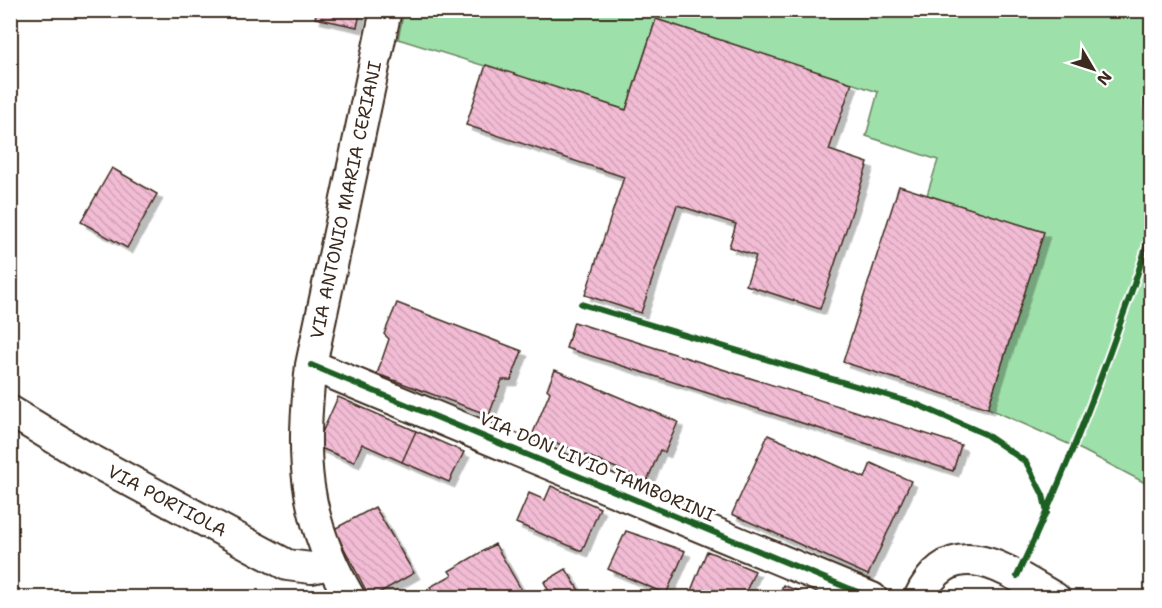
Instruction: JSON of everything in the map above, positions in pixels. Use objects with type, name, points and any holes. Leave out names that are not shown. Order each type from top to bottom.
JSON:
[{"type":"street","name":"VIA ANTONIO MARIA CERIANI","points":[[350,597],[330,564],[310,499],[305,462],[305,423],[311,364],[387,10]]},
{"type":"street","name":"VIA DON LIVIO TAMBORINI","points":[[311,364],[872,597]]},
{"type":"street","name":"VIA PORTIOLA","points":[[10,411],[84,456],[287,565],[311,568],[330,564]]},
{"type":"street","points":[[919,597],[926,583],[944,567],[961,559],[983,560],[1055,597]]},
{"type":"green space","points":[[404,10],[1151,11],[1151,486],[1084,451],[988,408],[1043,232],[927,195],[938,160],[866,136],[878,92],[656,19],[626,110],[398,39]]},
{"type":"building","points":[[317,10],[361,10],[357,27],[315,18]]},
{"type":"building","points":[[656,19],[852,83],[829,150],[868,163],[820,309],[746,285],[756,256],[729,247],[736,224],[677,205],[641,313],[585,295],[624,177],[466,125],[486,65],[626,110]]},
{"type":"building","points":[[112,168],[157,194],[127,248],[81,222]]},
{"type":"building","points":[[899,186],[1044,232],[988,408],[843,362]]},
{"type":"building","points":[[397,303],[522,351],[511,380],[502,380],[489,415],[377,374],[389,339],[384,334]]},
{"type":"building","points":[[574,322],[961,445],[953,471],[566,348]]},
{"type":"building","points":[[555,370],[678,422],[665,452],[660,450],[647,481],[533,433],[550,392],[547,389]]},
{"type":"building","points":[[338,397],[416,431],[402,462],[362,444],[354,462],[316,446]]},
{"type":"building","points":[[416,431],[464,452],[449,482],[402,462]]},
{"type":"building","points":[[768,435],[865,478],[871,463],[911,481],[868,575],[732,514]]},
{"type":"building","points":[[551,486],[600,508],[582,551],[516,523],[529,493],[545,500]]},
{"type":"building","points":[[375,507],[414,573],[370,598],[334,529]]},
{"type":"building","points":[[626,531],[685,551],[666,594],[608,569]]},
{"type":"building","points":[[495,544],[522,591],[510,598],[436,598],[430,587],[452,575],[449,571]]},
{"type":"building","points":[[707,551],[755,571],[743,598],[688,598]]},
{"type":"building","points":[[566,569],[581,594],[575,598],[553,598],[544,582]]},
{"type":"building","points":[[783,585],[815,598],[778,598]]},
{"type":"cycle path","points":[[1152,76],[1147,100],[1152,166]]},
{"type":"cycle path","points":[[1017,576],[1057,488],[1093,399],[1135,282],[1152,224]]},
{"type":"cycle path","points":[[581,304],[916,404],[985,434],[1026,462],[1043,495],[1047,513]]},
{"type":"cycle path","points":[[311,365],[872,598]]}]
